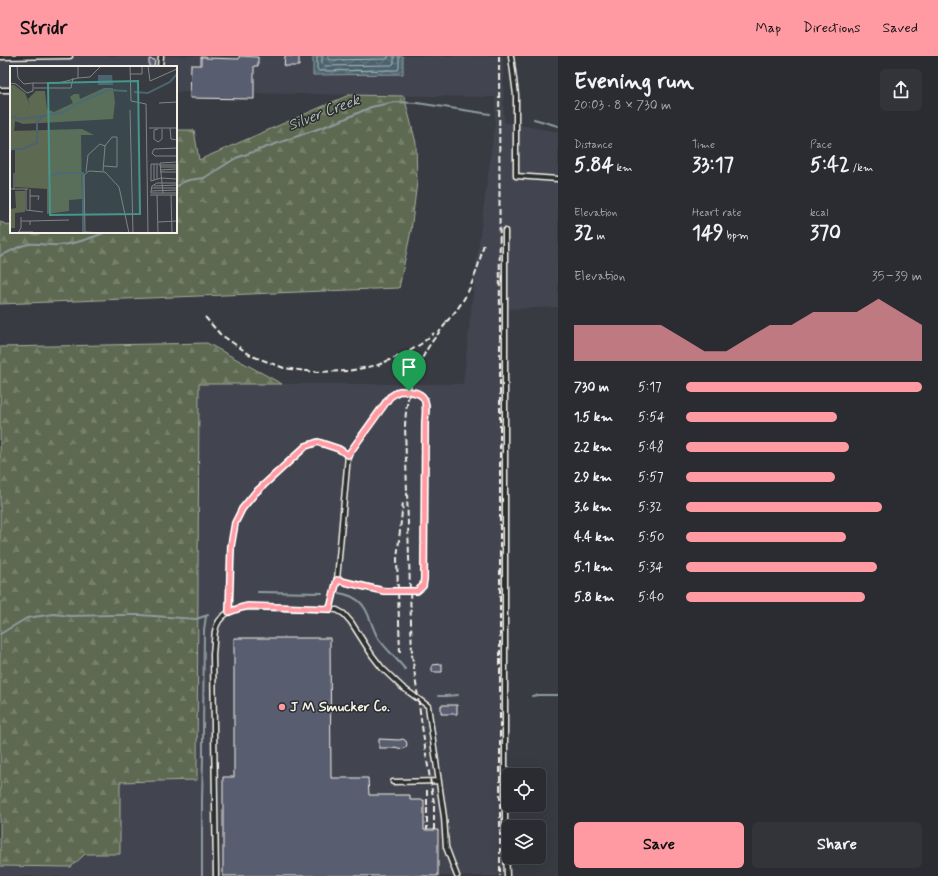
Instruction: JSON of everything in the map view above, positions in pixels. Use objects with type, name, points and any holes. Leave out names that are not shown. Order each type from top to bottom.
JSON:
[{"type":"lane","points":[[0,57],[70,56]]},
{"type":"lane","points":[[160,66],[161,56]]},
{"type":"lane","points":[[511,56],[516,95],[516,176],[558,179]]},
{"type":"lane","points":[[505,231],[505,821],[507,876]]},
{"type":"lane","points":[[330,609],[337,580],[348,455],[390,397],[399,391],[409,391],[418,394],[424,399],[426,406],[423,586],[417,591],[384,591],[337,580]]},
{"type":"lane","points":[[229,612],[231,546],[235,523],[242,509],[255,493],[306,446],[318,442],[339,449],[348,455]]},
{"type":"lane","points":[[216,876],[213,654],[215,630],[220,619],[229,612],[248,606],[330,609],[344,614],[382,668],[402,687],[428,706],[444,817],[446,847],[457,876]]},
{"type":"lane","points":[[393,782],[439,781]]},
{"type":"shaded area","points":[[0,56],[503,56],[504,122],[558,132],[558,307],[506,309],[507,768],[502,768],[502,812],[507,812],[507,820],[502,820],[502,864],[507,864],[507,876],[0,876],[0,866],[71,867],[85,854],[120,854],[120,782],[197,780],[199,384],[463,384],[477,257],[495,122],[495,97],[177,92],[177,66],[10,66],[10,90],[0,90]]},
{"type":"green space","points":[[349,95],[404,96],[416,143],[417,182],[411,231],[399,288],[0,304],[0,222],[10,226],[10,233],[30,233],[36,235],[41,233],[177,233],[177,130],[194,130],[199,160]]},
{"type":"green space","points":[[207,343],[282,384],[199,384],[197,780],[120,782],[120,854],[85,854],[71,867],[0,866],[0,347]]},
{"type":"water","points":[[313,56],[403,56],[403,74],[313,75]]},
{"type":"building","points":[[239,56],[258,57],[258,66],[254,66],[254,99],[190,98],[191,65],[201,65],[201,57],[239,59]]},
{"type":"building","points":[[285,56],[299,56],[299,66],[284,66]]},
{"type":"building","points":[[149,59],[155,60],[154,66],[149,66]]},
{"type":"building","name":"J M Smucker Co.","points":[[234,638],[330,638],[331,778],[368,778],[369,795],[410,795],[410,800],[424,800],[424,830],[438,830],[438,876],[223,876],[223,777],[234,777]]},
{"type":"building","points":[[442,664],[442,672],[432,672],[432,665]]},
{"type":"building","points":[[441,705],[457,705],[457,714],[441,714]]},
{"type":"building","points":[[379,739],[403,739],[407,744],[403,749],[394,747],[379,748]]},
{"type":"waterway","name":"Silver Creek","points":[[177,186],[189,180],[204,178],[236,158],[340,121],[371,107],[395,102],[417,103],[490,114]]},
{"type":"waterway","name":"Silver Creek","points":[[534,119],[558,126]]},
{"type":"waterway","name":"Silver Creek","points":[[0,256],[25,245],[66,244],[84,240],[103,233]]},
{"type":"waterway","points":[[258,592],[322,593]]},
{"type":"waterway","points":[[339,593],[352,597],[363,605],[378,638],[405,669]]},
{"type":"waterway","points":[[0,634],[27,618],[54,614],[70,616],[140,615],[196,619],[205,616]]},
{"type":"waterway","points":[[202,876],[204,630],[206,616],[208,615]]},
{"type":"waterway","points":[[438,696],[458,695]]},
{"type":"waterway","points":[[532,696],[558,695]]},
{"type":"railway","points":[[499,56],[500,876]]},
{"type":"railway","points":[[446,322],[454,314],[471,286],[484,243]]},
{"type":"railway","points":[[205,317],[220,334],[252,356],[284,368],[314,372],[348,371],[378,365],[408,352],[421,344],[434,333]]},
{"type":"railway","points":[[434,830],[434,803],[412,655],[405,426],[408,399],[419,364],[429,346],[449,319]]},
{"type":"railway","points":[[400,653],[397,559],[403,502]]},
{"type":"railway","points":[[427,790],[427,830]]},
{"type":"place","name":"J M Smucker Co.","points":[[282,707]]},
{"type":"route","points":[[399,391],[409,391],[418,394],[424,399],[426,406],[423,586],[417,591],[384,591],[337,580],[330,609],[248,606],[229,612],[231,546],[235,523],[242,509],[255,493],[306,446],[318,442],[330,445],[348,455],[390,397],[399,391]]}]
